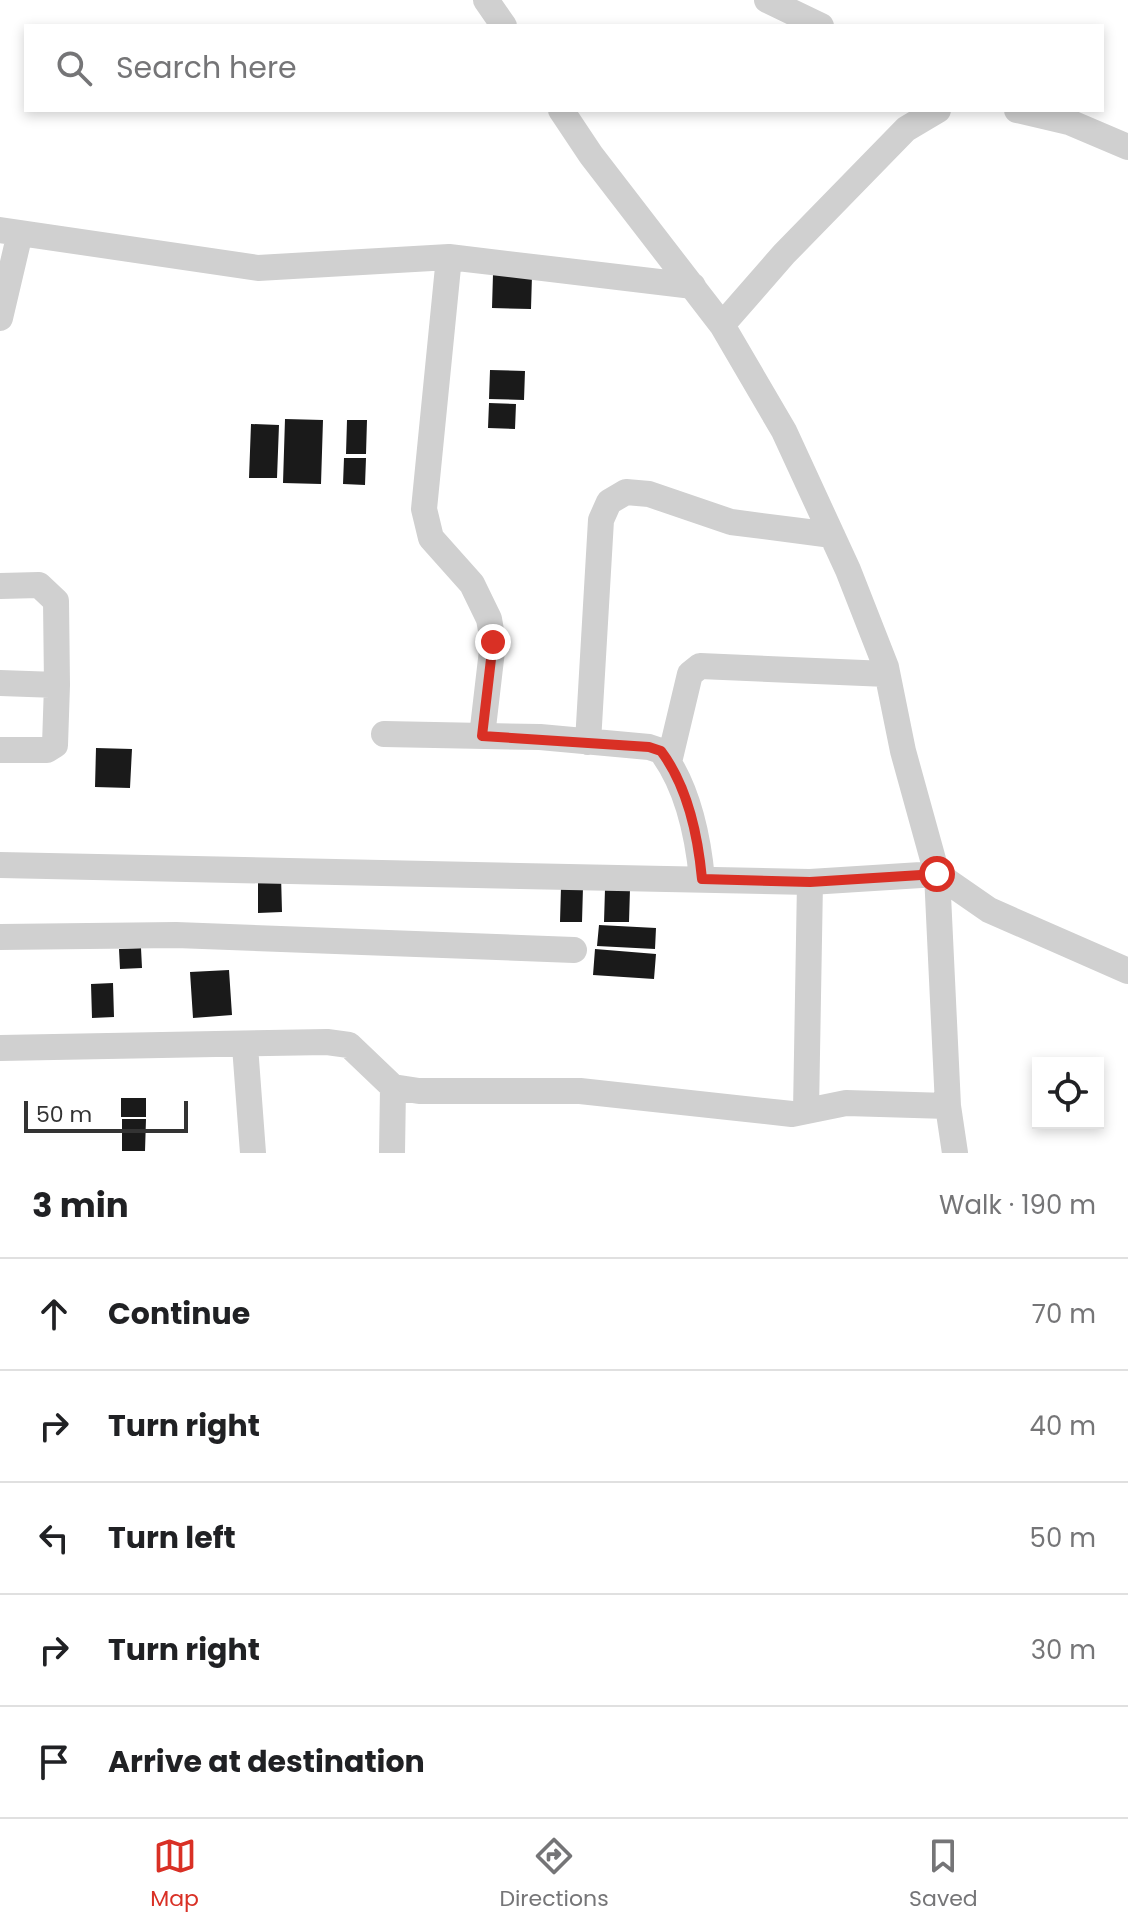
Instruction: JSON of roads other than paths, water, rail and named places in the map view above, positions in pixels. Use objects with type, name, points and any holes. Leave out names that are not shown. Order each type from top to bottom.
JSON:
[{"type":"street","points":[[486,0],[503,24]]},
{"type":"street","points":[[767,0],[817,24]]},
{"type":"street","points":[[562,112],[722,325],[784,431],[832,535],[887,674],[903,751],[937,874],[948,1106],[955,1153]]},
{"type":"street","points":[[722,325],[784,254],[906,129],[935,112]]},
{"type":"street","points":[[1026,112],[1069,122],[1128,147]]},
{"type":"street","points":[[0,318],[10,231],[258,268],[449,257],[693,286]]},
{"type":"street","points":[[449,257],[424,509],[431,538],[472,584],[489,619],[493,642],[482,736]]},
{"type":"street","points":[[588,742],[601,520],[609,502],[626,492],[649,494],[731,522],[832,535]]},
{"type":"street","points":[[0,586],[39,585],[56,601],[57,685],[55,745],[47,750],[0,750]]},
{"type":"street","points":[[669,762],[690,674],[700,666],[887,674]]},
{"type":"street","points":[[0,683],[57,685]]},
{"type":"street","points":[[384,734],[588,742],[649,747],[661,751],[669,762],[693,826],[702,879]]},
{"type":"street","points":[[0,865],[810,882],[937,874],[989,910],[1128,971]]},
{"type":"street","points":[[806,1111],[810,882]]},
{"type":"street","points":[[0,937],[176,935],[574,950]]},
{"type":"street","points":[[0,1048],[245,1046],[327,1042],[349,1045],[393,1087],[419,1091],[580,1091],[792,1114],[846,1103],[948,1106]]},
{"type":"street","points":[[245,1046],[253,1153]]},
{"type":"street","points":[[392,1153],[393,1087]]}]
